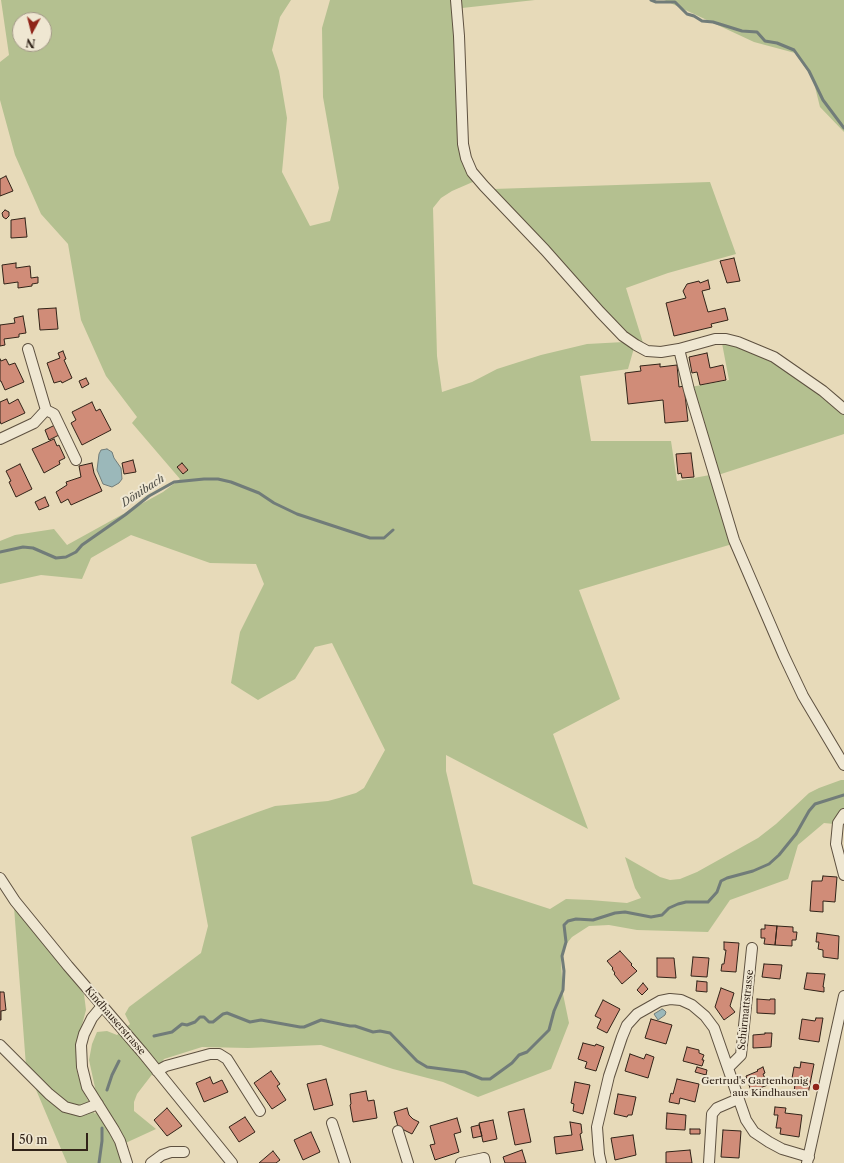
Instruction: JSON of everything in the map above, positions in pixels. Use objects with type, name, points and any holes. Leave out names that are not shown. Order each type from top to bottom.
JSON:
[{"type":"street","points":[[456,0],[459,36],[463,144],[466,158],[472,172],[545,250],[600,312],[623,336],[647,351],[661,352],[715,339],[726,339],[760,350],[780,361],[823,391],[844,408]]},
{"type":"street","points":[[679,348],[689,390],[734,540],[803,696],[844,765]]},
{"type":"street","points":[[28,349],[46,410],[54,414],[76,460]]},
{"type":"street","points":[[0,439],[34,423],[46,410]]},
{"type":"street","points":[[844,814],[838,823],[836,844],[844,875]]},
{"type":"street","name":"Kindhauserstrasse","points":[[0,878],[15,901],[232,1163]]},
{"type":"street","name":"Schürmattstrasse","points":[[729,1067],[741,1055],[752,948]]},
{"type":"street","points":[[808,1160],[844,996]]},
{"type":"street","name":"Schürmattstrasse","points":[[601,1163],[597,1127],[613,1061],[627,1025],[637,1014],[660,1001],[670,999],[680,1000],[692,1005],[705,1016],[714,1028],[729,1067],[746,1120],[754,1132],[769,1142],[808,1160]]},
{"type":"street","points":[[102,1006],[86,1028],[82,1040],[82,1067],[84,1079],[91,1094],[120,1141],[127,1163]]},
{"type":"street","points":[[0,1045],[49,1094],[65,1107],[80,1111],[98,1104]]},
{"type":"street","points":[[157,1071],[166,1066],[210,1054],[219,1054],[227,1059],[260,1111]]},
{"type":"street","points":[[709,1163],[712,1114],[717,1108],[738,1098]]},
{"type":"street","points":[[332,1123],[345,1163]]},
{"type":"street","points":[[398,1131],[408,1163]]},
{"type":"street","points":[[151,1163],[162,1155],[171,1152],[184,1152]]},
{"type":"street","points":[[461,1163],[484,1160]]},
{"type":"green space","points":[[1,0],[291,0],[280,17],[272,50],[279,71],[287,118],[282,172],[310,226],[330,221],[339,188],[323,97],[322,28],[330,0],[535,0],[462,8],[467,142],[471,162],[482,178],[452,191],[441,198],[433,208],[437,356],[442,392],[472,382],[497,369],[541,355],[587,344],[624,342],[493,189],[710,182],[736,254],[668,273],[626,288],[644,346],[634,348],[628,369],[580,376],[591,441],[671,441],[677,481],[710,475],[685,388],[729,380],[721,338],[735,340],[844,404],[844,434],[718,475],[739,542],[579,590],[620,699],[553,734],[588,829],[446,755],[446,771],[473,884],[550,909],[566,899],[627,903],[641,898],[635,888],[625,857],[660,877],[670,880],[680,879],[697,872],[758,838],[776,824],[809,793],[819,788],[844,780],[844,810],[834,824],[824,823],[798,845],[788,879],[730,900],[708,932],[637,930],[609,925],[589,926],[572,937],[563,948],[561,962],[563,994],[569,1023],[551,1069],[478,1097],[443,1082],[393,1069],[321,1045],[248,1048],[202,1047],[164,1059],[137,1094],[134,1102],[134,1111],[156,1129],[119,1146],[124,1163],[67,1163],[26,1066],[14,907],[84,994],[86,1010],[76,1047],[76,1068],[82,1089],[95,1114],[99,1106],[89,1060],[92,1044],[97,1032],[107,1031],[117,1035],[130,1024],[125,1014],[129,1007],[201,953],[208,926],[191,837],[275,806],[328,801],[356,793],[364,788],[385,750],[332,643],[315,647],[295,679],[258,700],[231,683],[240,632],[264,584],[256,564],[210,563],[131,535],[91,558],[82,579],[41,575],[0,584],[0,541],[15,535],[54,529],[67,545],[163,492],[180,479],[132,423],[137,417],[106,376],[81,320],[68,244],[41,214],[15,155],[0,100],[0,62],[9,55]]},
{"type":"green space","points":[[664,0],[844,0],[844,132],[820,107],[813,79],[795,53],[754,42]]},
{"type":"water","points":[[107,449],[112,452],[121,468],[122,479],[119,483],[112,487],[103,484],[97,470],[99,454],[101,450]]},
{"type":"water","points":[[662,1009],[666,1012],[665,1015],[658,1020],[654,1014]]},
{"type":"building","points":[[6,176],[13,191],[0,196],[0,179]]},
{"type":"building","points":[[5,210],[9,212],[9,216],[6,219],[3,217],[2,213]]},
{"type":"building","points":[[25,218],[27,237],[11,238],[11,220]]},
{"type":"building","points":[[734,258],[740,281],[727,283],[720,261]]},
{"type":"building","points":[[16,263],[16,268],[30,266],[31,278],[38,277],[38,283],[32,284],[32,286],[18,288],[18,282],[4,284],[2,265]]},
{"type":"building","points":[[708,280],[710,289],[702,291],[708,312],[725,308],[728,320],[711,324],[712,327],[674,336],[666,303],[686,298],[683,291],[687,284],[699,281],[700,283]]},
{"type":"building","points":[[56,308],[58,329],[40,330],[38,309]]},
{"type":"building","points":[[23,316],[26,333],[19,334],[19,337],[4,339],[5,345],[0,346],[0,325],[15,323],[14,318]]},
{"type":"building","points":[[63,351],[66,359],[64,360],[72,378],[62,383],[61,381],[54,383],[47,363],[60,358],[58,353]]},
{"type":"building","points":[[707,353],[710,368],[723,365],[726,380],[700,385],[697,372],[692,373],[689,357]]},
{"type":"building","points":[[0,359],[1,361],[6,359],[9,365],[15,363],[24,382],[5,390],[0,381]]},
{"type":"building","points":[[660,364],[660,367],[677,365],[679,387],[684,386],[688,421],[665,423],[663,400],[628,404],[625,373],[641,371],[640,366]]},
{"type":"building","points":[[86,378],[89,384],[82,388],[79,381]]},
{"type":"building","points":[[7,399],[9,404],[18,399],[25,413],[1,424],[0,402]]},
{"type":"building","points":[[92,402],[96,411],[100,409],[111,430],[82,445],[71,423],[76,420],[72,412]]},
{"type":"building","points":[[55,425],[59,435],[49,440],[45,430]]},
{"type":"building","points":[[54,439],[57,446],[59,445],[65,458],[59,461],[60,464],[44,473],[32,449]]},
{"type":"building","points":[[691,453],[694,477],[682,478],[681,473],[678,474],[676,454]]},
{"type":"building","points":[[133,460],[136,472],[124,474],[122,463]]},
{"type":"building","points":[[92,463],[94,473],[102,491],[71,505],[68,499],[61,503],[56,492],[67,485],[66,482],[81,477],[79,466]]},
{"type":"building","points":[[182,463],[188,470],[183,474],[177,467]]},
{"type":"building","points":[[20,464],[32,489],[16,497],[6,471]]},
{"type":"building","points":[[45,497],[49,506],[39,510],[35,502]]},
{"type":"building","points":[[823,876],[837,877],[835,902],[823,901],[823,912],[810,911],[812,881],[822,881]]},
{"type":"building","points":[[765,925],[777,926],[775,945],[764,944],[765,938],[761,938],[761,929],[765,929]]},
{"type":"building","points":[[777,926],[793,927],[793,932],[797,932],[796,940],[792,940],[792,946],[775,945]]},
{"type":"building","points":[[817,933],[839,936],[838,959],[823,957],[823,950],[818,949],[819,942],[816,942]]},
{"type":"building","points":[[724,942],[739,943],[736,972],[721,971],[722,964],[724,964],[726,950],[724,950]]},
{"type":"building","points":[[620,951],[637,971],[622,984],[614,974],[613,968],[607,961]]},
{"type":"building","points":[[693,957],[709,958],[707,977],[691,976]]},
{"type":"building","points":[[657,958],[674,958],[676,978],[657,977]]},
{"type":"building","points":[[764,964],[782,965],[780,979],[762,977]]},
{"type":"building","points":[[807,973],[825,974],[823,987],[824,992],[804,989]]},
{"type":"building","points":[[697,981],[707,982],[707,992],[696,991]]},
{"type":"building","points":[[643,983],[648,989],[642,995],[637,990]]},
{"type":"building","points":[[721,988],[734,993],[730,1006],[735,1012],[724,1020],[715,1007]]},
{"type":"building","points":[[0,992],[4,992],[6,1010],[1,1011],[1,1020],[0,1020]]},
{"type":"building","points":[[757,999],[775,999],[775,1014],[757,1013]]},
{"type":"building","points":[[603,1000],[620,1009],[607,1033],[597,1028],[601,1019],[595,1016]]},
{"type":"building","points":[[816,1018],[823,1018],[819,1042],[799,1039],[802,1019],[815,1021]]},
{"type":"building","points":[[651,1019],[672,1025],[666,1044],[645,1038]]},
{"type":"building","points":[[772,1033],[771,1047],[753,1048],[753,1035]]},
{"type":"building","points":[[583,1043],[595,1046],[596,1044],[604,1047],[596,1071],[585,1068],[587,1062],[578,1059]]},
{"type":"building","points":[[687,1047],[699,1050],[699,1053],[704,1055],[702,1066],[683,1061]]},
{"type":"building","points":[[630,1054],[644,1059],[646,1054],[654,1057],[648,1078],[625,1071]]},
{"type":"building","points":[[801,1062],[814,1064],[808,1094],[794,1092],[795,1084],[791,1084],[794,1067],[800,1068]]},
{"type":"building","points":[[697,1067],[707,1070],[706,1075],[695,1072]]},
{"type":"building","points":[[763,1067],[765,1073],[763,1074],[768,1085],[751,1091],[746,1076]]},
{"type":"building","points":[[271,1071],[280,1084],[277,1086],[286,1100],[272,1109],[254,1083]]},
{"type":"building","points":[[210,1077],[213,1084],[222,1080],[228,1092],[204,1102],[196,1083]]},
{"type":"building","points":[[326,1079],[333,1105],[314,1110],[307,1084]]},
{"type":"building","points":[[677,1079],[699,1084],[695,1102],[680,1098],[679,1104],[669,1102]]},
{"type":"building","points":[[575,1082],[590,1085],[583,1114],[573,1111],[574,1104],[571,1103]]},
{"type":"building","points":[[366,1091],[368,1101],[374,1100],[377,1118],[353,1122],[350,1094]]},
{"type":"building","points":[[618,1094],[636,1097],[632,1115],[628,1115],[627,1117],[614,1114]]},
{"type":"building","points":[[775,1107],[786,1108],[785,1113],[802,1115],[799,1137],[780,1134],[781,1128],[776,1128],[778,1115],[774,1115]]},
{"type":"building","points":[[167,1108],[182,1126],[167,1136],[154,1120]]},
{"type":"building","points":[[407,1108],[409,1115],[419,1122],[412,1134],[398,1127],[394,1112]]},
{"type":"building","points":[[524,1109],[531,1142],[515,1145],[508,1112]]},
{"type":"building","points":[[667,1113],[686,1115],[685,1130],[666,1129]]},
{"type":"building","points":[[245,1117],[255,1132],[239,1142],[229,1127]]},
{"type":"building","points":[[457,1118],[461,1132],[454,1134],[459,1152],[435,1160],[430,1145],[435,1144],[430,1126]]},
{"type":"building","points":[[493,1120],[497,1139],[483,1142],[479,1123]]},
{"type":"building","points":[[570,1122],[581,1124],[582,1133],[580,1134],[583,1150],[556,1154],[554,1137],[572,1135]]},
{"type":"building","points":[[479,1125],[482,1136],[473,1138],[471,1127]]},
{"type":"building","points":[[690,1129],[700,1129],[700,1134],[690,1134]]},
{"type":"building","points":[[723,1130],[741,1131],[739,1158],[721,1157]]},
{"type":"building","points":[[311,1132],[320,1152],[303,1160],[294,1140]]},
{"type":"building","points":[[633,1135],[636,1155],[615,1160],[611,1138]]},
{"type":"building","points":[[522,1150],[526,1163],[505,1163],[503,1157]]},
{"type":"building","points":[[690,1150],[692,1163],[666,1163],[666,1152]]},
{"type":"building","points":[[273,1151],[280,1160],[276,1163],[259,1163]]},
{"type":"waterway","points":[[651,0],[656,2],[675,2],[687,14],[702,21],[713,22],[742,31],[757,32],[765,41],[777,43],[794,50],[809,71],[823,100],[844,128]]},
{"type":"waterway","name":"Dönibach","points":[[0,552],[23,547],[33,548],[56,558],[66,557],[76,552],[82,545],[149,496],[174,482],[204,479],[218,479],[231,482],[259,493],[274,503],[297,514],[370,538],[384,538],[393,530]]},
{"type":"waterway","points":[[154,1036],[172,1032],[182,1024],[187,1025],[195,1022],[200,1017],[204,1017],[209,1022],[213,1022],[223,1014],[227,1013],[250,1022],[261,1020],[300,1027],[304,1027],[321,1020],[355,1026],[373,1032],[380,1031],[390,1033],[417,1061],[427,1067],[465,1072],[482,1079],[490,1079],[512,1063],[519,1055],[527,1052],[549,1030],[554,1011],[563,990],[564,971],[562,956],[566,942],[564,925],[568,921],[576,919],[593,920],[615,913],[625,912],[651,917],[662,915],[669,908],[678,904],[686,902],[708,902],[717,892],[721,881],[753,871],[769,864],[779,855],[796,834],[809,811],[815,804],[844,795]]},
{"type":"waterway","points":[[107,1090],[119,1061]]},
{"type":"waterway","points":[[99,1163],[102,1128]]},
{"type":"place","name":"Gertrud's Gartenhonig aus Kindhausen","points":[[816,1087]]}]
